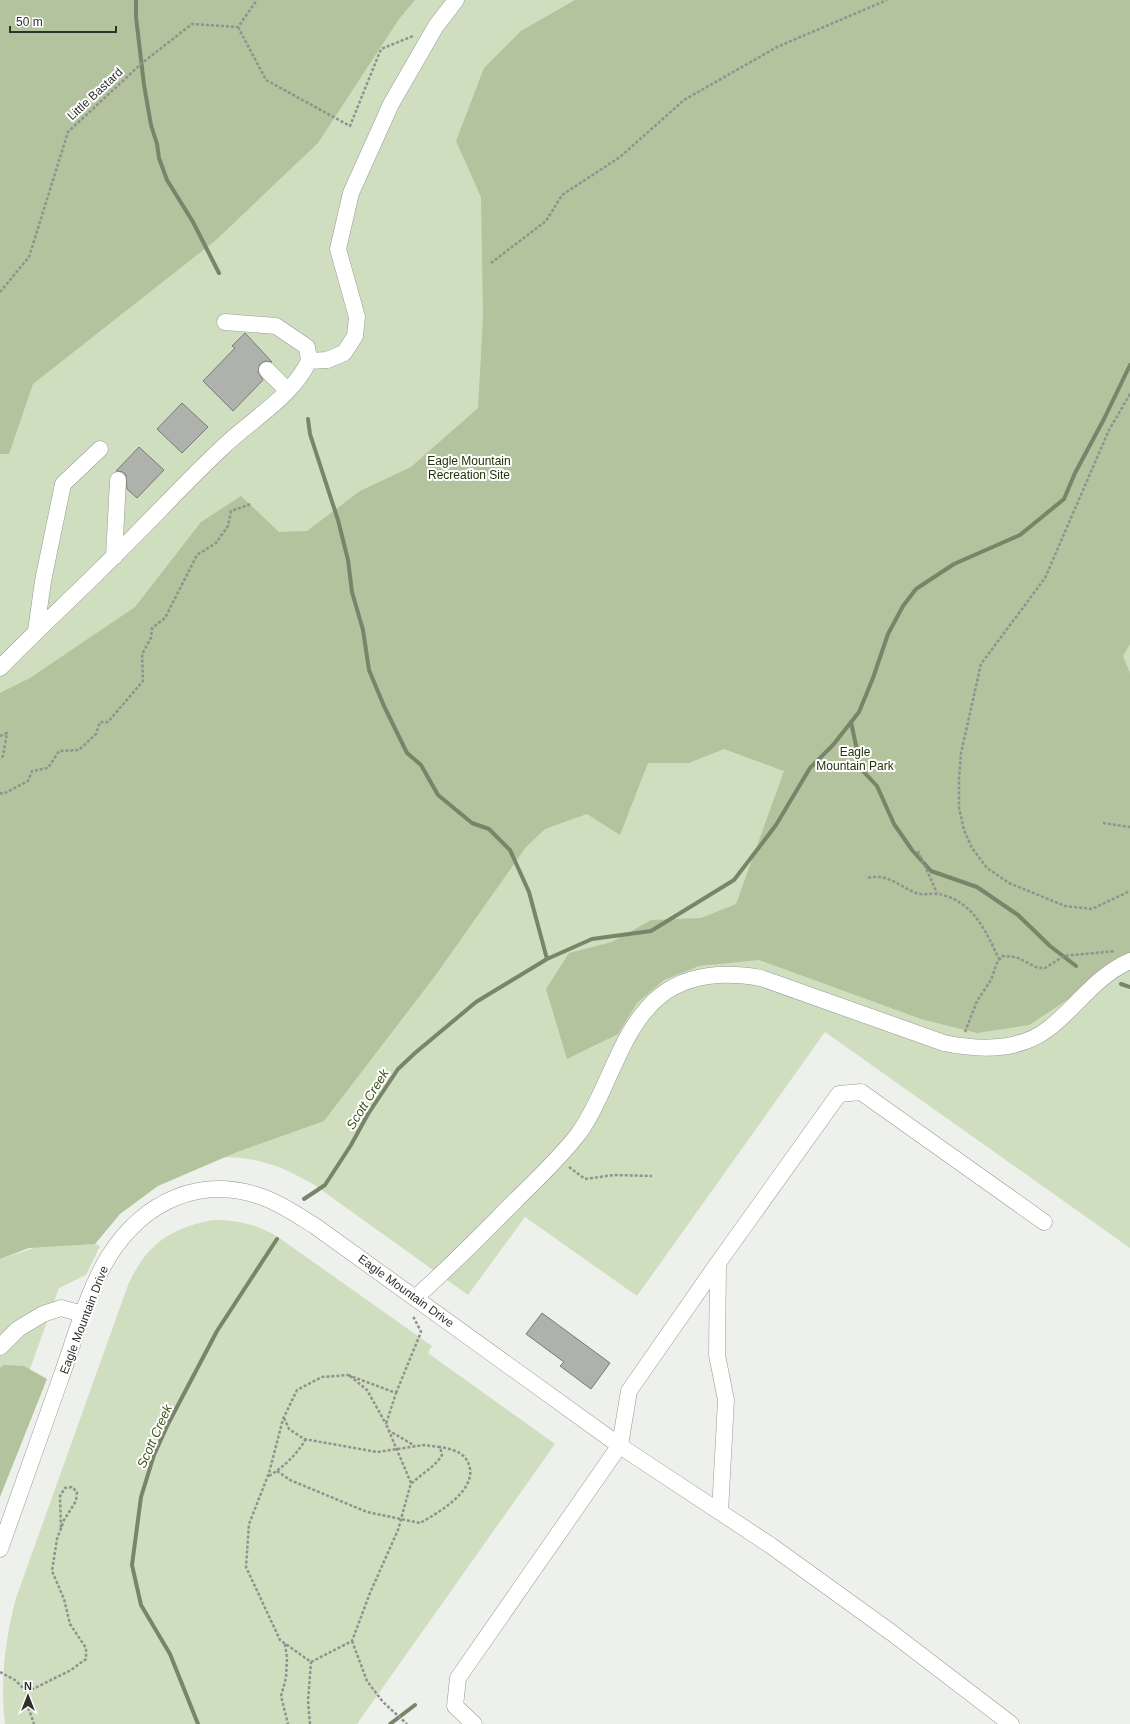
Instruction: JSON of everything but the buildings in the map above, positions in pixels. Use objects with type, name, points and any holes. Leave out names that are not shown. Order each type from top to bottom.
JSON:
[{"type":"street","points":[[309,361],[327,360],[344,353],[355,336],[357,317],[338,249],[351,193],[391,104],[436,26],[456,0]]},
{"type":"street","points":[[0,668],[36,631],[114,557],[224,445],[301,376],[309,361],[307,347],[276,326],[225,322]]},
{"type":"street","points":[[267,370],[287,390]]},
{"type":"street","points":[[36,631],[42,581],[63,484],[100,449]]},
{"type":"street","points":[[114,557],[118,480]]},
{"type":"street","points":[[415,1298],[462,1256],[557,1159],[589,1117],[642,1015],[661,995],[675,986],[704,976],[743,975],[761,978],[944,1043],[986,1048],[1002,1047],[1036,1036],[1048,1030],[1096,982],[1119,966],[1130,961]]},
{"type":"street","points":[[474,1724],[455,1706],[458,1678],[620,1445],[629,1391],[718,1263],[839,1094],[861,1092],[1044,1222]]},
{"type":"street","name":"Eagle Mountain Drive","points":[[0,1549],[83,1314],[109,1257],[131,1228],[153,1209],[173,1198],[192,1192],[214,1190],[243,1192],[264,1198],[283,1206],[315,1226],[620,1445],[770,1545],[892,1633],[1011,1724]]},
{"type":"street","points":[[718,1263],[717,1356],[726,1400],[720,1512]]},
{"type":"street","points":[[0,1348],[18,1329],[43,1314],[61,1308],[83,1314]]},
{"type":"path","points":[[256,0],[238,27],[266,80],[350,126],[381,49],[436,26]]},
{"type":"path","points":[[490,263],[546,221],[562,195],[620,157],[684,100],[777,46],[887,0]]},
{"type":"path","name":"Little Bastard","points":[[0,292],[29,257],[68,132],[142,63],[192,24],[238,27]]},
{"type":"path","points":[[1130,394],[1109,430],[1045,578],[981,664],[961,753],[959,808],[964,830],[972,848],[987,868],[1008,883],[1065,906],[1092,909],[1130,891]]},
{"type":"path","points":[[0,793],[3,794],[28,781],[32,771],[48,768],[59,751],[79,750],[96,734],[100,722],[108,722],[143,681],[142,654],[152,638],[152,628],[166,618],[197,555],[216,543],[228,526],[231,511],[251,504]]},
{"type":"path","points":[[0,736],[7,733],[3,756],[0,759]]},
{"type":"path","points":[[1103,823],[1130,827]]},
{"type":"path","points":[[918,851],[937,894]]},
{"type":"path","points":[[868,878],[884,876],[917,893],[937,894],[966,904],[987,933],[999,959]]},
{"type":"path","points":[[962,1046],[969,1018],[977,1001],[991,980],[999,959],[1002,956],[1008,955],[1038,968],[1045,968],[1068,955],[1117,952]]},
{"type":"path","points":[[557,1159],[585,1179],[614,1175],[652,1176]]},
{"type":"path","points":[[386,1424],[396,1393],[421,1332],[412,1312],[415,1298]]},
{"type":"path","points":[[311,1662],[280,1640],[246,1567],[249,1524],[268,1476],[284,1417],[297,1390],[322,1377],[348,1375],[396,1393]]},
{"type":"path","points":[[348,1375],[366,1390],[386,1424],[411,1484]]},
{"type":"path","points":[[277,1471],[290,1480],[367,1512],[420,1523],[446,1508],[470,1481],[471,1471],[467,1459],[454,1449],[424,1445],[377,1452],[306,1439],[289,1429],[284,1417]]},
{"type":"path","points":[[388,1430],[415,1446]]},
{"type":"path","points":[[268,1476],[277,1471],[298,1452],[306,1439]]},
{"type":"path","points":[[311,1662],[352,1641],[401,1519],[411,1484],[424,1472],[438,1463],[442,1455],[440,1448]]},
{"type":"path","points":[[27,1692],[71,1670],[86,1659],[86,1648],[70,1624],[64,1599],[52,1571],[64,1520],[76,1501],[77,1492],[72,1487],[65,1488],[60,1496],[61,1530]]},
{"type":"path","points":[[352,1641],[367,1681],[383,1702],[407,1724]]},
{"type":"path","points":[[285,1644],[287,1658],[286,1678],[281,1696],[288,1724]]},
{"type":"path","points":[[310,1724],[308,1702],[311,1662]]},
{"type":"path","points":[[0,1672],[15,1680],[27,1692],[27,1704],[34,1724]]},
{"type":"green space","name":"Eagle Mountain Recreation Site","points":[[0,0],[1130,0],[1130,1248],[825,1032],[637,1296],[525,1217],[468,1295],[313,1184],[277,1166],[253,1160],[213,1157],[118,1194],[77,1245],[95,1244],[100,1246],[86,1275],[59,1288],[0,1453],[0,1259],[34,1248],[0,1240]]},
{"type":"green space","points":[[0,0],[415,0],[399,19],[318,143],[216,240],[33,384],[9,454],[0,454]]},
{"type":"green space","name":"Eagle Mountain Recreation Site","points":[[575,0],[1130,0],[1130,644],[1123,656],[1130,673],[1130,953],[1105,966],[1084,989],[1029,1025],[977,1033],[921,1019],[759,960],[699,966],[664,980],[637,1003],[618,1034],[567,1059],[546,989],[569,953],[612,942],[651,920],[701,918],[736,904],[784,771],[724,749],[689,763],[648,763],[620,835],[587,814],[545,829],[526,847],[435,976],[324,1121],[237,1152],[158,1186],[120,1214],[95,1244],[29,1248],[0,1259],[0,693],[30,678],[135,607],[201,522],[241,496],[279,532],[307,531],[360,491],[411,467],[478,408],[483,317],[481,197],[456,141],[484,68],[521,31]]},
{"type":"green space","points":[[213,1220],[230,1221],[255,1226],[278,1237],[432,1346],[428,1353],[555,1444],[357,1724],[5,1724],[3,1692],[4,1661],[16,1598],[128,1285],[143,1259],[161,1240],[184,1228]]},
{"type":"green space","points":[[4,1365],[24,1366],[47,1379],[0,1497],[0,1368]]},
{"type":"waterway","points":[[136,0],[136,17],[144,85],[159,158],[167,180],[193,222],[219,273]]},
{"type":"waterway","points":[[304,1199],[325,1185],[351,1145],[368,1114],[398,1069],[476,1002],[547,959],[592,939],[651,931],[734,880],[776,825],[810,768],[833,745],[859,712],[873,678],[888,634],[903,606],[916,589],[954,564],[1020,535],[1064,499],[1075,473],[1104,419],[1130,365]]},
{"type":"waterway","points":[[308,419],[310,434],[338,520],[348,560],[352,592],[363,630],[369,670],[384,706],[407,753],[421,765],[438,795],[472,823],[489,829],[510,850],[529,892],[547,959]]},
{"type":"waterway","points":[[851,722],[861,769],[877,786],[894,824],[912,850],[931,871],[977,887],[1018,915],[1050,946],[1076,966]]},
{"type":"waterway","points":[[1121,984],[1130,987]]},
{"type":"waterway","name":"Scott Creek","points":[[198,1724],[170,1654],[141,1605],[132,1565],[141,1497],[154,1455],[168,1424],[217,1331],[277,1239]]},
{"type":"waterway","points":[[390,1724],[415,1705]]},
{"type":"park label","name":"Eagle Mountain Park","points":[[855,759]]}]
